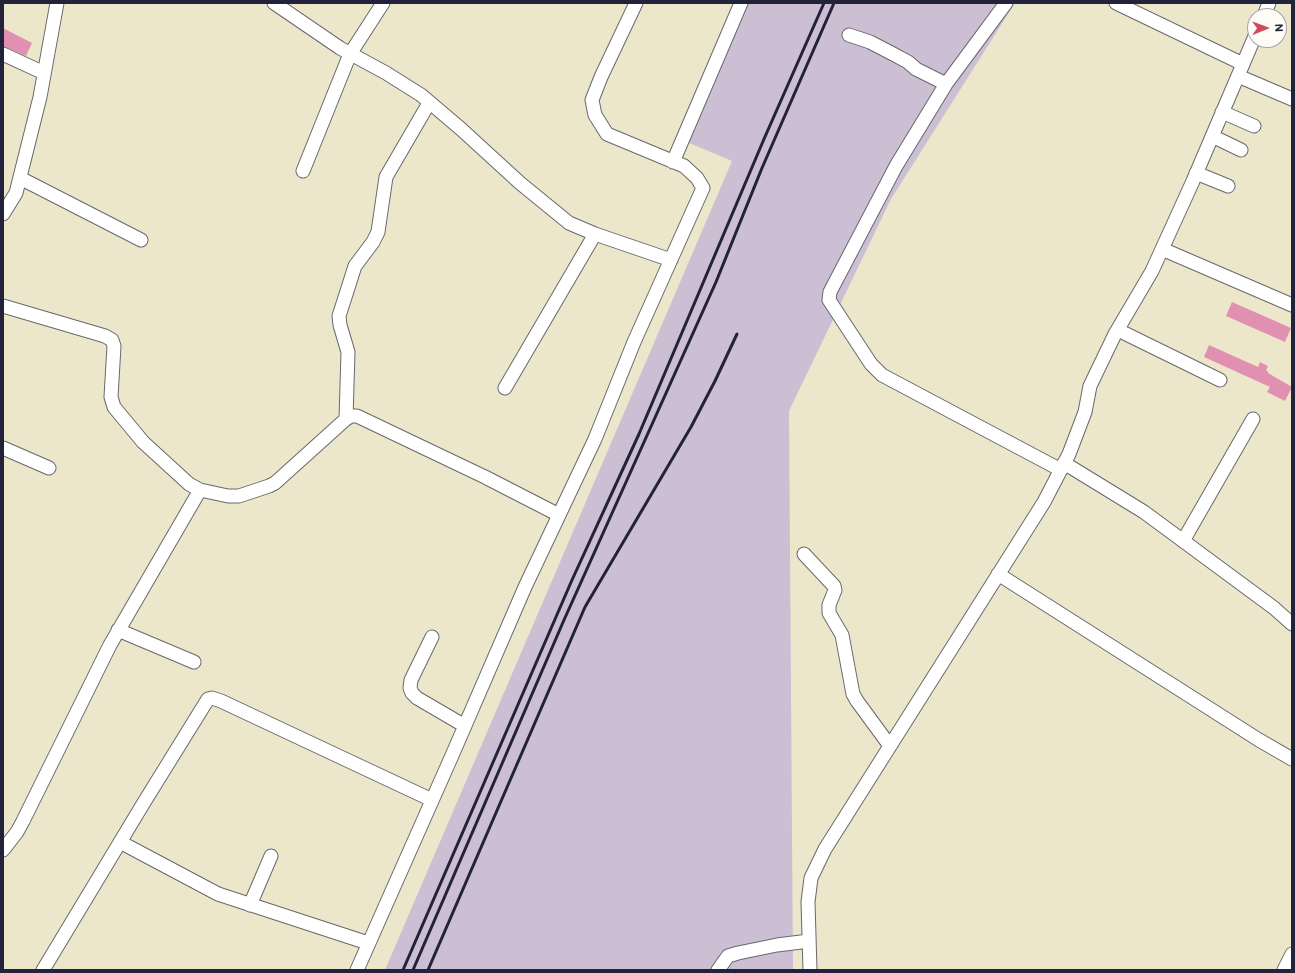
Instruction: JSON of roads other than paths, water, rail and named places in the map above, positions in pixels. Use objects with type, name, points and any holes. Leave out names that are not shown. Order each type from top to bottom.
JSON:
[{"type":"street","points":[[274,3],[292,8],[340,48],[386,73],[421,95],[569,223],[595,234],[671,260]]},
{"type":"street","points":[[303,171],[350,54],[383,3]]},
{"type":"street","points":[[357,970],[465,726],[524,587],[595,439],[634,342],[703,188],[697,178],[684,166],[607,134],[595,115],[592,100],[601,77],[636,3]]},
{"type":"street","points":[[673,162],[741,3]]},
{"type":"street","points":[[1006,3],[946,84],[887,182],[830,292],[830,300],[871,364],[882,375],[1062,466],[1144,512],[1274,608],[1292,624]]},
{"type":"street","points":[[1116,3],[1243,64]]},
{"type":"street","points":[[3,214],[16,193],[20,178],[40,97],[55,4]]},
{"type":"street","points":[[849,35],[870,42],[908,62],[916,69],[946,84]]},
{"type":"street","points":[[810,970],[808,902],[811,878],[825,849],[1044,502],[1069,454],[1085,412],[1090,386],[1118,330],[1152,271],[1250,48]]},
{"type":"street","points":[[3,54],[44,73]]},
{"type":"street","points":[[1238,76],[1292,99]]},
{"type":"street","points":[[346,419],[348,352],[340,325],[339,316],[355,266],[373,242],[378,232],[386,177],[429,102]]},
{"type":"street","points":[[1222,112],[1254,126]]},
{"type":"street","points":[[1212,136],[1241,150]]},
{"type":"street","points":[[1196,172],[1228,186]]},
{"type":"street","points":[[20,178],[141,240]]},
{"type":"street","points":[[505,388],[595,234]]},
{"type":"street","points":[[1162,249],[1292,305]]},
{"type":"street","points":[[3,306],[105,336],[112,340],[114,346],[111,397],[114,407],[143,442],[189,484],[200,490],[218,495],[239,496],[270,486],[276,483],[346,419],[351,416],[357,416],[559,515]]},
{"type":"street","points":[[1118,330],[1220,380]]},
{"type":"street","points":[[1183,542],[1253,419]]},
{"type":"street","points":[[3,448],[49,468]]},
{"type":"street","points":[[3,850],[17,832],[23,821],[118,630],[200,490]]},
{"type":"street","points":[[804,554],[834,586],[835,590],[829,605],[829,613],[842,635],[853,694],[890,746]]},
{"type":"street","points":[[998,574],[1259,740],[1292,758]]},
{"type":"street","points":[[118,630],[194,662]]},
{"type":"street","points":[[432,637],[410,680],[412,694],[465,726]]},
{"type":"street","points":[[43,970],[208,699],[212,698],[221,701],[432,800]]},
{"type":"street","points":[[120,842],[206,889],[218,894],[368,943]]},
{"type":"street","points":[[250,905],[271,856]]},
{"type":"street","points":[[718,970],[728,956],[777,945],[809,941]]},
{"type":"street","points":[[1284,970],[1292,954]]},
{"type":"railway","points":[[403,970],[572,580],[639,434],[764,139],[824,3]]},
{"type":"railway","points":[[413,970],[564,620],[716,282],[762,168],[834,3]]},
{"type":"railway","points":[[428,970],[585,607],[691,427],[737,334]]}]
